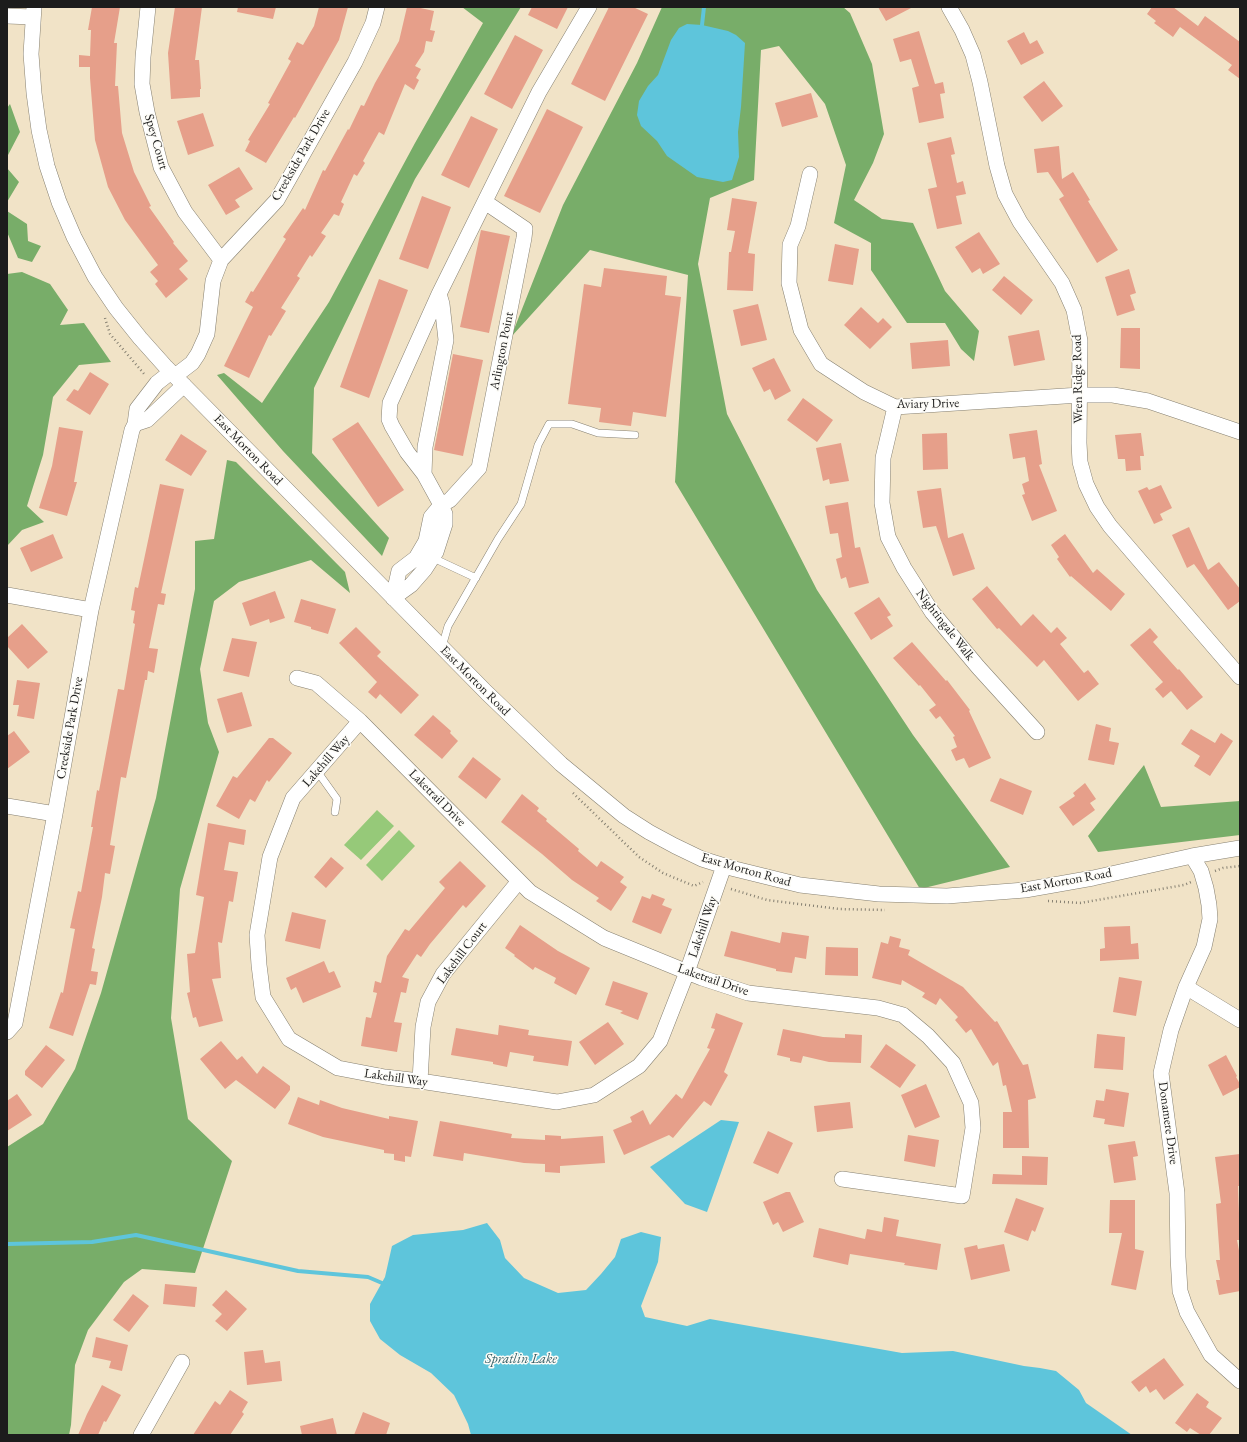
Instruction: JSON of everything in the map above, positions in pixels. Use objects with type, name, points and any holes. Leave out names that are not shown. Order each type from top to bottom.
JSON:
[{"type":"street","name":"Spey Court","points":[[148,7],[142,84],[147,112],[161,167],[185,212],[221,260]]},
{"type":"street","name":"Creekside Park Drive","points":[[7,1032],[15,1023],[55,814],[91,610],[128,445],[135,424],[136,408],[155,386],[177,378],[192,363],[198,354],[207,334],[213,281],[221,260],[277,200],[355,62],[373,23],[377,7]]},
{"type":"street","points":[[393,598],[411,585],[425,569],[426,554],[436,552],[445,524],[445,514],[424,474],[406,452],[392,426],[389,419],[390,403],[439,294],[539,92],[589,7]]},
{"type":"street","name":"Wren Ridge Road","points":[[949,7],[962,30],[973,55],[997,166],[1005,194],[1020,222],[1062,283],[1074,310],[1080,341],[1080,462],[1086,484],[1097,507],[1110,526],[1240,677]]},
{"type":"street","points":[[7,16],[33,12]]},
{"type":"street","name":"East Morton Road","points":[[33,12],[32,54],[34,92],[39,130],[47,166],[59,202],[74,237],[95,277],[116,308],[135,332],[177,378],[487,693],[561,764],[624,816],[648,832],[675,846],[702,859],[724,866],[800,885],[878,894],[947,896],[1025,890],[1093,878],[1192,856],[1240,848]]},
{"type":"street","name":"Aviary Drive","points":[[810,174],[798,226],[790,245],[789,283],[801,330],[821,364],[864,392],[896,407],[1080,395],[1113,395],[1148,401],[1240,432]]},
{"type":"street","name":"Arlington Point","points":[[441,505],[450,500],[479,468],[524,238],[524,229],[485,202]]},
{"type":"street","points":[[424,474],[425,447],[446,340],[442,304],[439,294]]},
{"type":"street","name":"Creekside Park Drive","points":[[135,424],[147,420],[172,395],[177,378]]},
{"type":"street","name":"Nightingale Walk","points":[[896,407],[883,458],[882,503],[888,537],[904,568],[932,612],[978,667],[1037,732]]},
{"type":"street","points":[[7,595],[91,610]]},
{"type":"street","name":"Laketrail Drive","points":[[297,678],[316,683],[360,721],[530,892],[604,938],[687,972],[748,993],[878,1008],[903,1015],[928,1036],[953,1063],[971,1104],[973,1128],[962,1196],[842,1179]]},
{"type":"street","name":"Lakehill Way","points":[[360,721],[293,798],[270,857],[257,935],[263,997],[290,1039],[338,1068],[385,1077],[558,1102],[594,1095],[639,1066],[660,1040],[687,972],[724,866]]},
{"type":"street","points":[[7,806],[55,814]]},
{"type":"street","name":"Donamere Drive","points":[[1192,856],[1206,888],[1210,919],[1204,947],[1186,987],[1171,1030],[1161,1073],[1177,1193],[1180,1291],[1187,1312],[1211,1355],[1240,1381]]},
{"type":"street","name":"Lakehill Court","points":[[420,1081],[423,1027],[428,1002],[442,974],[520,881]]},
{"type":"street","points":[[1186,987],[1240,1020]]},
{"type":"street","points":[[141,1435],[182,1362]]},
{"type":"lane","points":[[442,647],[448,626],[498,539],[521,504],[538,445],[549,424],[572,424],[598,433],[636,435]]},
{"type":"lane","points":[[426,554],[476,578]]},
{"type":"lane","points":[[318,771],[338,799],[335,812]]},
{"type":"path","points":[[104,315],[110,334],[155,386]]},
{"type":"path","points":[[570,791],[639,857],[663,873],[694,886],[706,880],[717,885],[766,900],[839,910],[892,910]]},
{"type":"path","points":[[1040,900],[1080,903],[1184,885],[1223,868],[1240,866]]},
{"type":"green space","points":[[462,7],[521,7],[415,179],[314,388],[312,453],[389,538],[382,556],[283,451],[217,375],[224,373],[262,403],[329,302],[415,143],[483,23]]},
{"type":"green space","points":[[662,7],[843,7],[850,13],[872,64],[884,134],[873,163],[854,200],[882,219],[913,223],[945,291],[979,331],[974,361],[961,349],[945,323],[907,323],[871,270],[871,243],[834,223],[846,165],[825,104],[779,46],[761,50],[754,180],[710,198],[698,264],[727,414],[817,590],[913,735],[1010,867],[920,889],[675,482],[688,275],[590,250],[511,337],[563,205],[637,63]]},
{"type":"green space","points":[[10,104],[20,132],[7,157],[7,108]]},
{"type":"green space","points":[[7,168],[19,182],[7,202]]},
{"type":"green space","points":[[7,211],[27,224],[28,241],[41,246],[32,262],[18,258],[7,232]]},
{"type":"green space","points":[[22,272],[50,284],[68,310],[60,325],[84,323],[111,362],[79,365],[53,397],[43,455],[27,506],[44,522],[22,530],[7,546],[7,274]]},
{"type":"green space","points":[[227,460],[236,462],[345,572],[350,593],[311,560],[239,582],[214,601],[200,669],[208,723],[219,752],[180,889],[171,1018],[188,1119],[232,1161],[195,1273],[142,1269],[124,1282],[88,1330],[75,1365],[69,1435],[7,1435],[7,1147],[43,1124],[75,1069],[101,993],[156,798],[195,589],[195,541],[214,539]]},
{"type":"green space","points":[[1144,765],[1161,807],[1240,801],[1240,835],[1098,852],[1088,836]]},
{"type":"green space","points":[[377,810],[394,826],[361,860],[344,845]]},
{"type":"green space","points":[[399,830],[415,846],[382,881],[366,865]]},
{"type":"water","points":[[687,24],[702,25],[728,31],[736,35],[745,43],[738,132],[739,157],[732,180],[723,182],[697,177],[667,156],[657,141],[641,126],[637,115],[639,101],[648,86],[658,75],[671,40],[679,28]]},
{"type":"water","points":[[721,1120],[739,1122],[707,1212],[685,1204],[650,1167]]},
{"type":"water","name":"Spratlin Lake","points":[[487,1223],[500,1240],[505,1258],[524,1278],[558,1293],[586,1290],[615,1257],[621,1239],[641,1232],[661,1237],[658,1262],[641,1306],[645,1317],[687,1326],[710,1319],[902,1353],[953,1351],[1056,1371],[1079,1390],[1086,1403],[1132,1435],[471,1435],[468,1424],[454,1395],[431,1373],[400,1355],[380,1339],[370,1321],[370,1304],[385,1277],[392,1246],[413,1235],[463,1230]]},
{"type":"building","points":[[92,7],[120,7],[114,43],[117,43],[115,86],[118,86],[122,133],[134,172],[151,206],[149,207],[174,242],[173,243],[188,261],[179,269],[188,279],[166,298],[155,284],[158,281],[150,272],[158,265],[125,220],[108,187],[95,140],[90,67],[79,67],[79,55],[90,56],[91,30],[88,30]]},
{"type":"building","points":[[175,7],[202,7],[195,60],[199,60],[201,89],[200,97],[171,99],[168,53]]},
{"type":"building","points":[[238,7],[276,7],[273,19],[237,12]]},
{"type":"building","points":[[319,7],[348,7],[339,40],[295,118],[294,117],[266,163],[245,151],[250,141],[248,140],[270,104],[268,103],[291,61],[288,59],[297,42],[303,45],[314,26]]},
{"type":"building","points":[[407,7],[416,7],[434,11],[430,30],[435,31],[432,42],[426,41],[424,52],[415,66],[421,69],[416,78],[419,80],[414,90],[405,84],[384,135],[379,132],[363,161],[365,163],[357,176],[354,174],[341,202],[344,204],[339,216],[334,214],[321,233],[326,236],[312,257],[310,255],[297,276],[300,278],[281,308],[286,311],[271,336],[269,335],[249,378],[224,366],[253,307],[245,302],[251,291],[253,292],[286,239],[283,237],[303,208],[305,210],[323,170],[325,171],[348,129],[349,130],[361,105],[364,106],[375,83],[399,41]]},
{"type":"building","points":[[532,7],[568,7],[557,29],[528,15]]},
{"type":"building","points":[[609,7],[633,7],[648,14],[605,101],[571,84]]},
{"type":"building","points":[[878,7],[913,7],[886,21]]},
{"type":"building","points":[[1152,7],[1173,7],[1198,26],[1205,16],[1240,42],[1240,79],[1228,70],[1232,65],[1180,27],[1173,37],[1154,23],[1156,21],[1147,14]]},
{"type":"building","points":[[919,31],[935,84],[943,82],[945,93],[940,94],[944,118],[919,123],[912,88],[919,86],[911,59],[900,62],[893,39]]},
{"type":"building","points":[[1024,32],[1030,44],[1037,40],[1044,53],[1021,65],[1007,41]]},
{"type":"building","points":[[515,35],[543,50],[512,109],[484,94]]},
{"type":"building","points":[[1044,81],[1063,106],[1042,122],[1023,97]]},
{"type":"building","points":[[811,93],[818,117],[782,127],[775,103]]},
{"type":"building","points":[[547,109],[583,127],[540,213],[504,196]]},
{"type":"building","points":[[203,113],[214,146],[188,155],[177,121]]},
{"type":"building","points":[[471,116],[498,129],[469,188],[441,175]]},
{"type":"building","points":[[951,137],[955,154],[951,155],[957,183],[963,181],[966,194],[956,196],[962,224],[937,229],[928,189],[937,187],[927,143]]},
{"type":"building","points":[[1059,146],[1062,179],[1073,172],[1090,200],[1088,201],[1118,250],[1097,263],[1059,199],[1064,196],[1048,172],[1037,173],[1034,149]]},
{"type":"building","points":[[239,167],[253,189],[235,200],[240,207],[226,215],[208,185]]},
{"type":"building","points":[[422,196],[451,207],[428,269],[399,259]]},
{"type":"building","points":[[732,198],[757,202],[748,253],[755,254],[753,291],[727,290],[729,252],[731,252],[735,231],[727,230]]},
{"type":"building","points":[[481,230],[510,236],[489,333],[460,327]]},
{"type":"building","points":[[979,232],[1000,264],[983,274],[980,268],[972,273],[955,247]]},
{"type":"building","points":[[835,244],[859,249],[853,285],[828,281]]},
{"type":"building","points":[[604,268],[667,276],[665,295],[681,297],[666,417],[633,412],[631,426],[599,422],[601,408],[568,404],[584,284],[601,287]]},
{"type":"building","points":[[1129,269],[1136,293],[1130,295],[1135,310],[1117,316],[1105,277]]},
{"type":"building","points":[[1004,276],[1033,300],[1021,315],[992,290]]},
{"type":"building","points":[[379,279],[408,290],[369,398],[340,387]]},
{"type":"building","points":[[758,304],[767,340],[741,346],[733,310]]},
{"type":"building","points":[[861,307],[878,323],[883,318],[892,327],[870,349],[844,325]]},
{"type":"building","points":[[1121,328],[1140,328],[1140,369],[1120,368]]},
{"type":"building","points":[[1039,330],[1045,360],[1014,366],[1008,336]]},
{"type":"building","points":[[948,340],[950,366],[912,369],[910,343]]},
{"type":"building","points":[[453,354],[483,360],[463,456],[434,450]]},
{"type":"building","points":[[774,358],[791,391],[775,400],[770,389],[764,392],[752,368]]},
{"type":"building","points":[[90,372],[109,384],[90,415],[66,400],[74,389],[78,391]]},
{"type":"building","points":[[803,398],[833,420],[817,442],[787,420]]},
{"type":"building","points":[[358,422],[404,490],[378,507],[332,439]]},
{"type":"building","points":[[59,427],[83,431],[74,482],[77,482],[67,516],[39,508],[52,466]]},
{"type":"building","points":[[1037,430],[1042,464],[1039,465],[1057,511],[1032,521],[1022,495],[1025,494],[1022,484],[1029,481],[1025,457],[1013,459],[1009,434]]},
{"type":"building","points":[[947,433],[948,469],[923,470],[922,434]]},
{"type":"building","points":[[1141,433],[1144,456],[1140,456],[1141,470],[1126,471],[1125,459],[1118,459],[1115,435]]},
{"type":"building","points":[[181,434],[207,451],[191,476],[165,460]]},
{"type":"building","points":[[841,443],[849,481],[830,484],[829,479],[823,481],[816,448]]},
{"type":"building","points":[[160,484],[184,489],[161,593],[166,594],[164,605],[158,604],[149,648],[158,649],[154,673],[148,671],[147,680],[145,680],[126,778],[121,777],[110,845],[115,846],[110,874],[105,873],[92,948],[95,949],[91,971],[98,972],[96,985],[90,984],[73,1036],[49,1028],[61,992],[63,993],[75,929],[70,928],[78,891],[81,892],[93,827],[91,827],[97,790],[99,791],[118,689],[124,690],[135,624],[133,623],[135,611],[131,610],[135,587],[138,588]]},
{"type":"building","points":[[1161,485],[1172,508],[1160,514],[1163,520],[1154,524],[1138,491],[1147,487],[1149,490]]},
{"type":"building","points":[[941,488],[948,538],[963,533],[975,569],[953,576],[936,526],[923,528],[917,491]]},
{"type":"building","points":[[848,502],[855,548],[860,547],[869,583],[849,588],[846,577],[841,579],[836,559],[842,557],[838,533],[830,534],[825,506]]},
{"type":"building","points":[[1189,527],[1208,570],[1219,562],[1240,589],[1240,601],[1228,610],[1194,564],[1187,568],[1172,535]]},
{"type":"building","points":[[53,534],[63,558],[31,572],[20,548]]},
{"type":"building","points":[[1065,534],[1093,573],[1097,569],[1125,594],[1111,611],[1071,576],[1070,577],[1057,559],[1059,557],[1051,545]]},
{"type":"building","points":[[987,586],[1021,626],[1033,614],[1051,633],[1057,627],[1067,638],[1060,644],[1084,673],[1088,670],[1099,684],[1078,701],[1044,660],[1037,667],[999,628],[997,629],[972,599]]},
{"type":"building","points":[[275,591],[285,618],[270,623],[269,619],[250,626],[242,603]]},
{"type":"building","points":[[879,597],[891,615],[887,617],[893,626],[871,640],[854,613]]},
{"type":"building","points":[[301,599],[336,609],[328,634],[294,622]]},
{"type":"building","points":[[22,624],[48,652],[28,669],[7,646],[7,638]]},
{"type":"building","points":[[356,627],[381,652],[377,656],[419,695],[401,714],[380,694],[376,699],[368,692],[377,682],[339,643]]},
{"type":"building","points":[[1150,628],[1158,637],[1153,642],[1203,697],[1187,710],[1171,691],[1163,698],[1155,689],[1163,682],[1130,645]]},
{"type":"building","points":[[232,638],[257,642],[249,677],[223,671]]},
{"type":"building","points":[[912,642],[946,681],[947,680],[970,710],[969,711],[991,758],[969,768],[964,758],[956,761],[951,750],[957,747],[953,737],[955,736],[940,716],[936,719],[929,710],[936,705],[920,685],[919,686],[893,658]]},
{"type":"building","points":[[17,680],[40,683],[34,719],[17,716],[19,705],[13,705]]},
{"type":"building","points":[[242,692],[252,726],[227,733],[217,699]]},
{"type":"building","points":[[433,715],[451,731],[450,733],[458,741],[442,759],[414,735]]},
{"type":"building","points":[[1096,724],[1111,728],[1109,741],[1119,743],[1114,765],[1088,760]]},
{"type":"building","points":[[1191,729],[1215,743],[1221,733],[1233,741],[1210,776],[1194,766],[1200,756],[1181,744]]},
{"type":"building","points":[[14,731],[30,752],[7,769],[7,736]]},
{"type":"building","points":[[269,738],[273,738],[292,753],[269,782],[267,780],[255,802],[250,799],[239,819],[216,806],[233,776],[237,778]]},
{"type":"building","points":[[473,757],[501,779],[486,799],[458,777]]},
{"type":"building","points":[[1000,778],[1032,791],[1023,815],[990,801]]},
{"type":"building","points":[[1085,783],[1096,799],[1090,803],[1095,810],[1073,826],[1059,807],[1075,796],[1073,793]]},
{"type":"building","points":[[522,794],[539,808],[537,811],[547,819],[546,821],[579,849],[578,851],[597,867],[601,861],[624,877],[620,882],[627,887],[611,911],[596,901],[599,898],[572,880],[501,822]]},
{"type":"building","points":[[208,823],[246,830],[244,845],[229,842],[224,870],[238,872],[233,902],[229,901],[222,943],[218,942],[221,978],[212,979],[223,1021],[199,1027],[196,1017],[193,1018],[187,993],[190,992],[187,954],[195,953],[204,897],[196,895]]},
{"type":"building","points":[[331,857],[344,868],[326,888],[314,877]]},
{"type":"building","points":[[460,861],[486,886],[466,908],[463,905],[421,957],[417,954],[402,977],[409,979],[406,993],[401,992],[394,1022],[402,1023],[397,1052],[361,1046],[366,1017],[371,1018],[377,993],[373,992],[375,981],[381,983],[387,956],[405,929],[409,931],[445,888],[439,882]]},
{"type":"building","points":[[652,894],[665,899],[662,905],[672,909],[661,934],[632,922],[642,896],[650,899]]},
{"type":"building","points":[[292,912],[326,920],[320,949],[285,941]]},
{"type":"building","points":[[520,925],[558,951],[590,968],[576,995],[554,983],[556,978],[535,967],[533,970],[505,948]]},
{"type":"building","points":[[1130,926],[1131,944],[1138,943],[1139,959],[1100,961],[1100,949],[1105,948],[1104,927]]},
{"type":"building","points":[[731,931],[780,943],[782,932],[809,936],[806,959],[795,957],[792,973],[776,971],[776,969],[724,956]]},
{"type":"building","points":[[890,936],[901,939],[899,947],[910,950],[908,955],[963,987],[995,1022],[997,1021],[1023,1065],[1028,1064],[1036,1098],[1028,1100],[1029,1148],[1003,1148],[1003,1112],[1012,1112],[1006,1085],[1003,1086],[998,1062],[993,1066],[971,1029],[966,1033],[955,1020],[958,1017],[940,998],[936,1005],[922,997],[925,993],[902,980],[901,985],[872,978],[881,942],[888,944]]},
{"type":"building","points":[[826,947],[858,948],[858,976],[825,975]]},
{"type":"building","points":[[324,961],[329,973],[334,971],[341,987],[303,1003],[296,987],[291,990],[286,978]]},
{"type":"building","points":[[1119,977],[1142,981],[1136,1016],[1113,1012]]},
{"type":"building","points":[[613,981],[648,993],[638,1020],[620,1013],[623,1011],[605,1005]]},
{"type":"building","points":[[716,1013],[743,1023],[724,1072],[728,1075],[711,1106],[704,1101],[673,1138],[669,1135],[624,1155],[613,1130],[632,1122],[630,1117],[643,1110],[650,1125],[676,1094],[682,1099],[710,1049],[707,1048],[715,1029],[711,1028]]},
{"type":"building","points":[[608,1022],[624,1044],[595,1065],[579,1042]]},
{"type":"building","points":[[499,1025],[529,1030],[528,1035],[572,1041],[568,1066],[533,1061],[534,1056],[510,1052],[507,1067],[493,1064],[493,1062],[451,1055],[456,1028],[498,1035]]},
{"type":"building","points":[[783,1029],[823,1037],[845,1038],[845,1034],[862,1035],[861,1063],[829,1062],[803,1056],[801,1063],[790,1061],[790,1058],[777,1055]]},
{"type":"building","points":[[1097,1034],[1125,1037],[1123,1070],[1094,1068]]},
{"type":"building","points":[[221,1041],[237,1060],[242,1056],[257,1074],[263,1066],[290,1086],[290,1090],[275,1109],[236,1080],[225,1089],[200,1059]]},
{"type":"building","points":[[886,1044],[916,1065],[900,1088],[870,1067]]},
{"type":"building","points":[[46,1045],[65,1060],[42,1088],[25,1075],[25,1071]]},
{"type":"building","points":[[1226,1055],[1237,1076],[1236,1077],[1240,1087],[1223,1096],[1208,1065]]},
{"type":"building","points":[[926,1084],[940,1117],[915,1128],[901,1095]]},
{"type":"building","points":[[1106,1089],[1129,1093],[1124,1127],[1104,1124],[1105,1119],[1093,1117],[1096,1100],[1104,1101]]},
{"type":"building","points":[[17,1094],[32,1115],[7,1131],[7,1101]]},
{"type":"building","points":[[298,1097],[319,1105],[320,1100],[342,1108],[389,1119],[389,1116],[418,1121],[411,1157],[405,1156],[405,1162],[394,1160],[394,1154],[384,1153],[384,1150],[323,1137],[288,1124]]},
{"type":"building","points":[[850,1102],[853,1128],[817,1132],[814,1106]]},
{"type":"building","points":[[440,1121],[512,1134],[511,1138],[545,1140],[545,1135],[561,1136],[561,1139],[603,1136],[605,1163],[560,1166],[560,1173],[545,1172],[545,1164],[524,1163],[464,1153],[463,1161],[433,1156]]},
{"type":"building","points":[[768,1131],[793,1143],[778,1174],[753,1163]]},
{"type":"building","points":[[908,1135],[939,1140],[935,1167],[904,1161]]},
{"type":"building","points":[[1135,1141],[1138,1156],[1133,1157],[1136,1180],[1114,1183],[1108,1145]]},
{"type":"building","points":[[1240,1154],[1240,1186],[1238,1186],[1240,1240],[1237,1240],[1240,1256],[1240,1291],[1219,1295],[1216,1280],[1220,1280],[1216,1260],[1220,1260],[1216,1204],[1221,1203],[1215,1157]]},
{"type":"building","points":[[1022,1156],[1048,1157],[1047,1185],[992,1184],[993,1174],[1022,1175]]},
{"type":"building","points":[[786,1192],[790,1192],[804,1222],[783,1232],[778,1222],[773,1225],[763,1202]]},
{"type":"building","points":[[1016,1198],[1044,1208],[1035,1232],[1032,1230],[1028,1241],[1004,1232]]},
{"type":"building","points":[[1110,1200],[1135,1200],[1135,1249],[1144,1251],[1136,1290],[1111,1285],[1122,1233],[1109,1233]]},
{"type":"building","points":[[884,1217],[899,1220],[896,1236],[941,1244],[937,1270],[850,1254],[848,1265],[813,1257],[819,1228],[865,1239],[867,1229],[882,1232]]},
{"type":"building","points":[[1004,1244],[1010,1271],[971,1280],[964,1248],[977,1245],[978,1249]]},
{"type":"building","points":[[165,1284],[197,1287],[195,1307],[163,1304]]},
{"type":"building","points":[[226,1290],[247,1309],[227,1331],[215,1321],[222,1314],[212,1305]]},
{"type":"building","points":[[133,1294],[149,1306],[129,1332],[113,1320]]},
{"type":"building","points":[[96,1337],[128,1345],[122,1371],[109,1368],[111,1361],[92,1357]]},
{"type":"building","points":[[263,1350],[265,1363],[280,1361],[282,1381],[247,1385],[244,1352]]},
{"type":"building","points":[[1164,1358],[1184,1385],[1164,1400],[1156,1389],[1150,1393],[1146,1386],[1139,1392],[1131,1382]]},
{"type":"building","points":[[102,1385],[121,1395],[106,1422],[104,1421],[98,1435],[78,1435],[87,1414]]},
{"type":"building","points":[[230,1390],[248,1402],[242,1412],[244,1414],[230,1435],[193,1435],[215,1401],[220,1405]]},
{"type":"building","points":[[1197,1393],[1209,1402],[1206,1407],[1222,1418],[1209,1435],[1201,1435],[1190,1428],[1187,1432],[1175,1423]]},
{"type":"building","points":[[363,1412],[390,1423],[386,1435],[354,1435]]},
{"type":"building","points":[[333,1418],[337,1435],[302,1435],[300,1426]]},
{"type":"waterway","points":[[702,25],[704,7]]},
{"type":"waterway","points":[[7,1244],[92,1242],[136,1235],[298,1271],[368,1277],[382,1283]]}]
